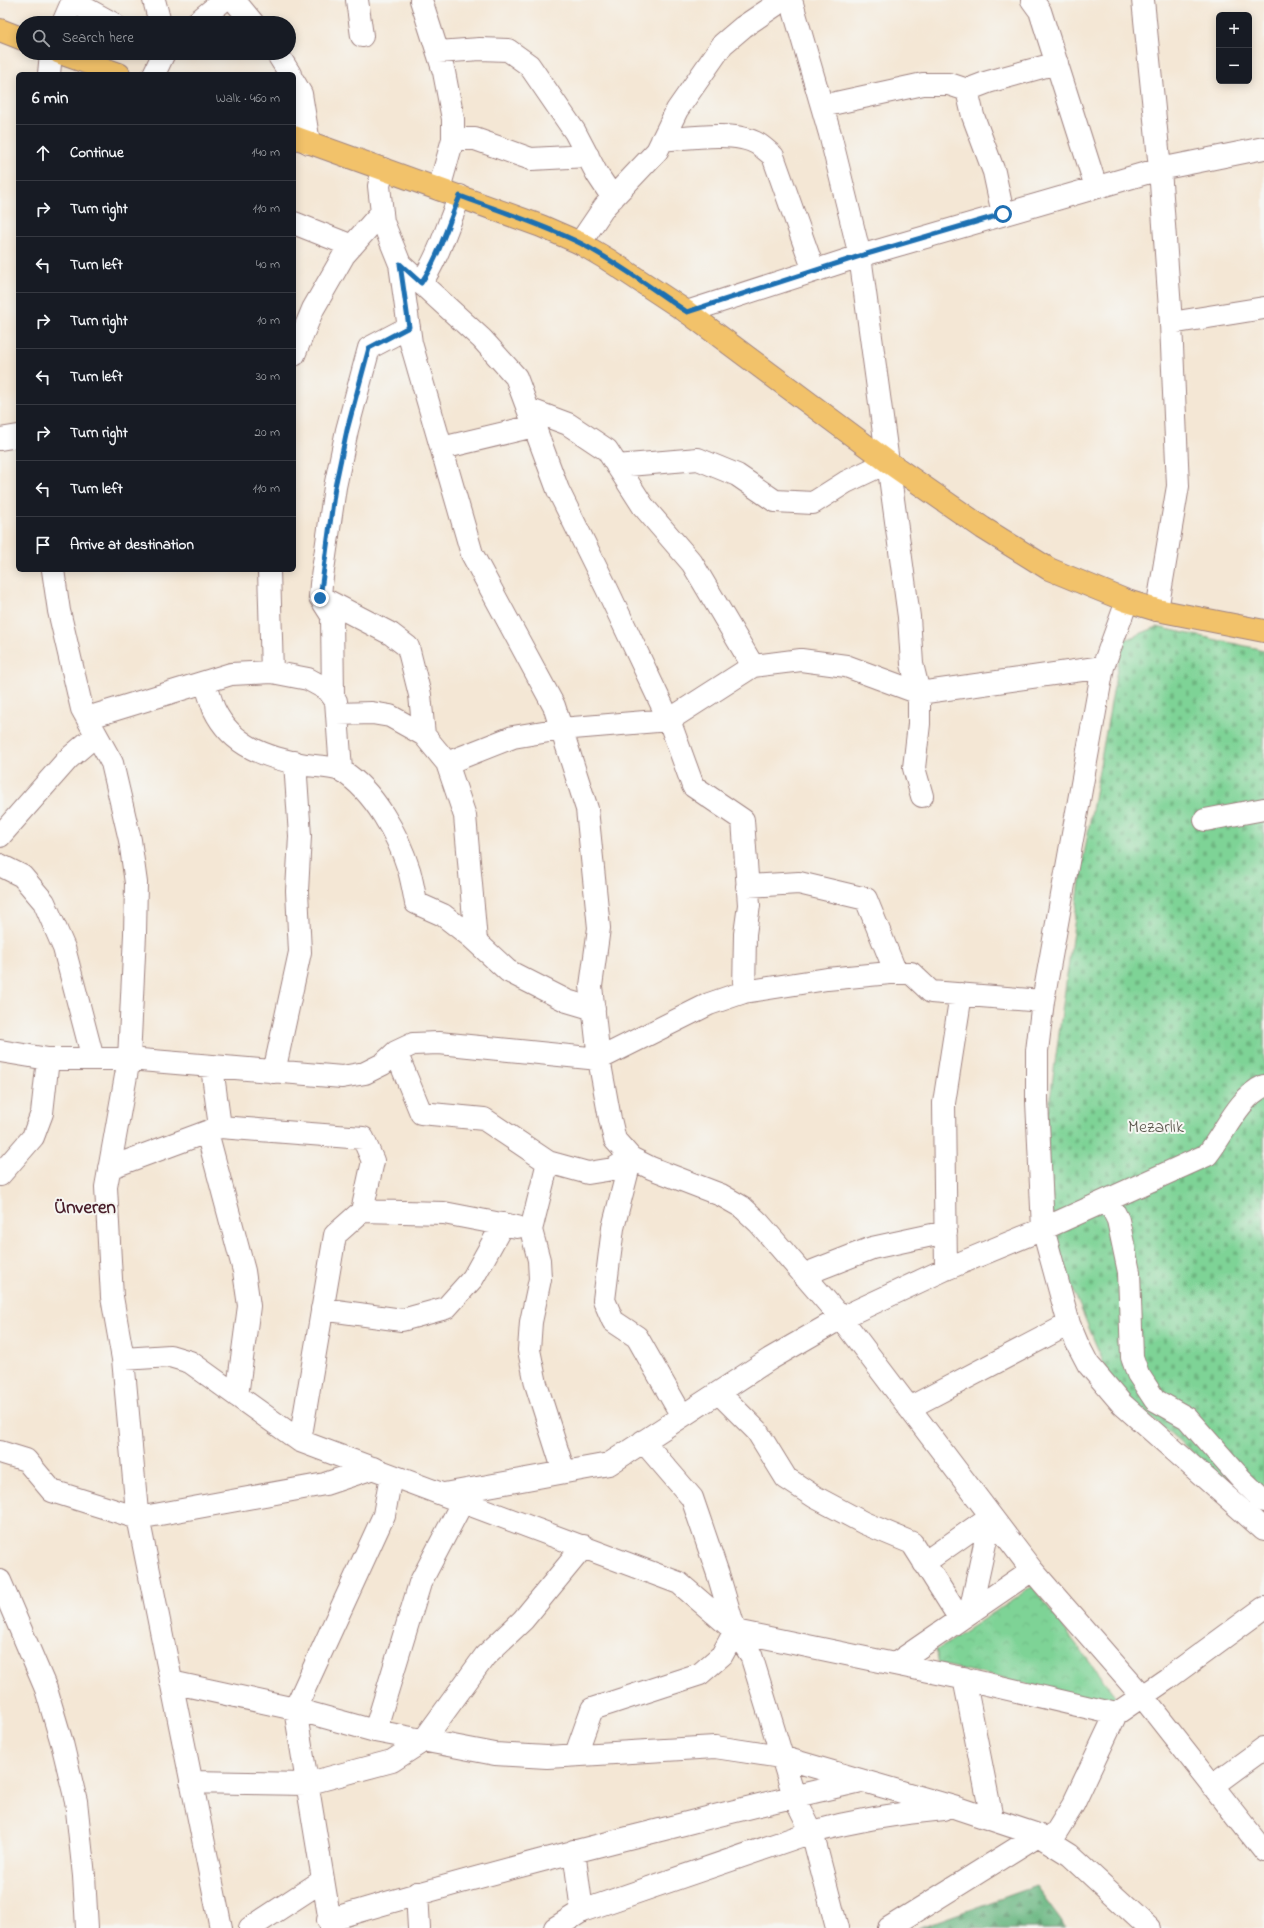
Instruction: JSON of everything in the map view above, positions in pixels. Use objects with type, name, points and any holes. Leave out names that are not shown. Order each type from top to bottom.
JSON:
[{"type":"main road","points":[[0,30],[16,36]]},
{"type":"main road","points":[[80,60],[113,72]]},
{"type":"main road","points":[[302,140],[541,226],[580,243],[608,259],[687,312],[888,462],[983,528],[1015,549],[1050,569],[1127,601],[1157,610],[1264,631]]},
{"type":"street","points":[[154,0],[158,16]]},
{"type":"street","points":[[234,0],[247,16]]},
{"type":"street","points":[[357,0],[362,36]]},
{"type":"street","points":[[421,0],[438,52],[453,119],[453,139],[439,189]]},
{"type":"street","points":[[580,243],[613,198],[657,151],[677,110],[723,44],[743,27],[782,0]]},
{"type":"street","points":[[791,0],[822,106],[860,256],[909,617],[912,664],[919,693],[919,724],[914,768],[922,796]]},
{"type":"street","points":[[1032,0],[1040,11],[1096,187]]},
{"type":"street","points":[[1143,0],[1160,168],[1171,323],[1178,486],[1157,610]]},
{"type":"street","points":[[66,16],[72,1],[99,16]]},
{"type":"street","points":[[438,52],[480,49],[508,50],[528,66],[575,132],[597,174],[613,198]]},
{"type":"street","points":[[49,72],[50,60]]},
{"type":"street","points":[[155,72],[161,60]]},
{"type":"street","points":[[281,60],[289,72]]},
{"type":"street","points":[[822,106],[923,84],[949,84],[967,90],[988,82],[1056,63]]},
{"type":"street","points":[[296,85],[301,94],[302,140]]},
{"type":"street","points":[[967,90],[973,116],[994,172],[1003,214]]},
{"type":"street","points":[[662,140],[704,137],[740,137],[757,143],[772,156],[814,271]]},
{"type":"street","points":[[453,139],[475,139],[531,158],[588,156]]},
{"type":"street","points":[[687,312],[860,256],[1160,168],[1264,148]]},
{"type":"street","points":[[383,169],[380,186],[383,222],[400,264],[411,343],[472,554],[554,706],[587,808],[599,928],[591,986],[599,1058],[615,1140],[630,1158],[651,1168],[721,1195],[742,1207],[759,1223],[841,1318],[1032,1570],[1142,1696],[1264,1851]]},
{"type":"street","points":[[421,283],[433,266],[446,227],[460,196]]},
{"type":"street","points":[[296,350],[313,309],[344,255],[382,212]]},
{"type":"street","points":[[296,224],[352,246]]},
{"type":"street","points":[[400,264],[482,339],[516,377],[558,490],[669,720],[693,786],[743,820],[749,905],[744,934],[744,992]]},
{"type":"street","points":[[1171,323],[1264,308]]},
{"type":"street","points":[[341,770],[335,705],[332,616],[320,598],[335,487],[347,430],[369,348],[409,327]]},
{"type":"street","points":[[442,448],[531,417],[568,424],[607,450],[642,506],[692,562],[753,666]]},
{"type":"street","points":[[0,439],[16,436]]},
{"type":"street","points":[[617,466],[698,460],[737,475],[775,501],[813,503],[846,482],[888,462]]},
{"type":"street","points":[[53,572],[59,611],[82,709],[112,763],[130,840],[136,883],[136,934],[129,1059],[106,1187],[112,1297],[123,1360],[138,1518],[221,1928]]},
{"type":"street","points":[[269,572],[272,672]]},
{"type":"street","points":[[320,598],[391,634],[408,647],[420,695],[424,736]]},
{"type":"street","points":[[1127,601],[1103,667],[1043,1002],[1038,1051],[1037,1101],[1043,1229],[1069,1324],[1088,1364],[1122,1404],[1264,1530]]},
{"type":"street","points":[[447,763],[512,737],[562,729],[669,720],[753,666],[801,660],[846,666],[919,693],[1103,667]]},
{"type":"street","points":[[0,835],[68,759],[91,726],[231,674],[272,672],[308,679],[328,690],[335,705]]},
{"type":"street","points":[[206,683],[214,709],[224,725],[236,739],[249,748],[272,757],[341,770],[370,796],[394,833],[409,870],[416,903],[443,915],[476,941],[508,971],[568,1001],[594,1009]]},
{"type":"street","points":[[335,705],[390,716],[424,736],[447,763],[465,816],[476,941]]},
{"type":"street","points":[[274,1072],[300,952],[297,891],[300,836],[295,762]]},
{"type":"street","points":[[1205,820],[1264,809]]},
{"type":"street","points":[[0,865],[22,876],[44,902],[64,948],[92,1059]]},
{"type":"street","points":[[747,886],[799,883],[866,899],[896,973]]},
{"type":"street","points":[[0,1050],[48,1058],[129,1059],[342,1077],[365,1073],[383,1064],[396,1052],[413,1044],[438,1043],[599,1058],[709,1004],[744,992],[827,979],[911,973],[931,992],[1043,1002]]},
{"type":"street","points":[[946,1268],[944,1103],[961,994]]},
{"type":"street","points":[[396,1052],[421,1113],[484,1120],[548,1162],[588,1173],[613,1169],[630,1158]]},
{"type":"street","points":[[0,1175],[33,1137],[42,1113],[48,1058]]},
{"type":"street","points":[[212,1067],[214,1129],[244,1271],[249,1306],[237,1396]]},
{"type":"street","points":[[443,1494],[608,1464],[770,1360],[841,1318],[946,1268],[1043,1229],[1207,1155],[1220,1140],[1227,1123],[1245,1101],[1264,1086]]},
{"type":"street","points":[[109,1168],[214,1129],[364,1138],[373,1161],[362,1211],[335,1235],[300,1441]]},
{"type":"street","points":[[630,1158],[613,1228],[604,1300],[613,1321],[637,1337],[682,1416]]},
{"type":"street","points":[[548,1162],[531,1230],[539,1260],[540,1279],[531,1322],[529,1350],[536,1384],[564,1472]]},
{"type":"street","points":[[1108,1200],[1118,1220],[1129,1272],[1132,1357],[1138,1374],[1155,1400],[1186,1418],[1242,1480],[1264,1501]]},
{"type":"street","points":[[362,1211],[444,1212],[531,1230]]},
{"type":"street","points":[[322,1309],[402,1320],[446,1308],[473,1278],[503,1224]]},
{"type":"street","points":[[803,1275],[872,1248],[946,1232]]},
{"type":"street","points":[[909,1408],[1069,1324]]},
{"type":"street","points":[[123,1360],[170,1356],[190,1362],[300,1441],[584,1546],[679,1583],[735,1631],[751,1655],[794,1796],[812,1832],[837,1928]]},
{"type":"street","points":[[719,1393],[757,1431],[786,1478],[815,1498],[864,1523],[912,1543],[924,1563],[965,1616]]},
{"type":"street","points":[[576,1754],[592,1708],[700,1674],[722,1655],[735,1631],[718,1574],[692,1498],[643,1442]]},
{"type":"street","points":[[0,1452],[26,1460],[52,1491],[138,1518],[325,1484],[382,1472]]},
{"type":"street","points":[[382,1472],[384,1515],[295,1709],[329,1924],[417,1893],[574,1851],[794,1796],[864,1781]]},
{"type":"street","points":[[375,1731],[420,1583],[463,1501]]},
{"type":"street","points":[[924,1563],[991,1516]]},
{"type":"street","points":[[965,1616],[991,1516]]},
{"type":"street","points":[[191,1782],[306,1784],[392,1761],[423,1741],[485,1656],[523,1620],[584,1546]]},
{"type":"street","points":[[895,1664],[1032,1570]]},
{"type":"street","points":[[1,1591],[46,1688],[62,1743],[76,1801],[84,1876],[87,1928]]},
{"type":"street","points":[[889,1928],[1044,1838],[1073,1805],[1116,1714],[1264,1608]]},
{"type":"street","points":[[735,1631],[964,1678],[1116,1714]]},
{"type":"street","points":[[964,1678],[992,1819]]},
{"type":"street","points":[[171,1682],[295,1709],[375,1731],[495,1754],[547,1757],[576,1754],[715,1747],[781,1757],[957,1808],[1044,1838],[1070,1855],[1149,1928]]},
{"type":"street","points":[[1212,1786],[1264,1748]]},
{"type":"street","points":[[556,1928],[582,1911],[812,1832],[848,1822],[905,1812],[957,1808]]},
{"type":"street","points":[[574,1851],[582,1911]]},
{"type":"street","points":[[250,1928],[322,1881]]},
{"type":"street","points":[[417,1893],[419,1928]]},
{"type":"green space","name":"Mezarlık","points":[[1157,627],[1264,650],[1264,1511],[1193,1453],[1112,1383],[1063,1266],[1050,1213],[1047,1121],[1082,866],[1122,641]]},
{"type":"green space","points":[[1033,1587],[1119,1701],[1098,1700],[939,1664],[936,1650]]},
{"type":"green space","points":[[1036,1886],[1067,1928],[918,1928]]},
{"type":"district","name":"Ünveren","points":[[85,1206]]},
{"type":"route","points":[[320,598],[335,487],[347,430],[369,348],[409,327],[400,264],[421,283],[433,266],[446,227],[460,196],[541,226],[580,243],[608,259],[687,312],[860,256],[1003,214]]}]
